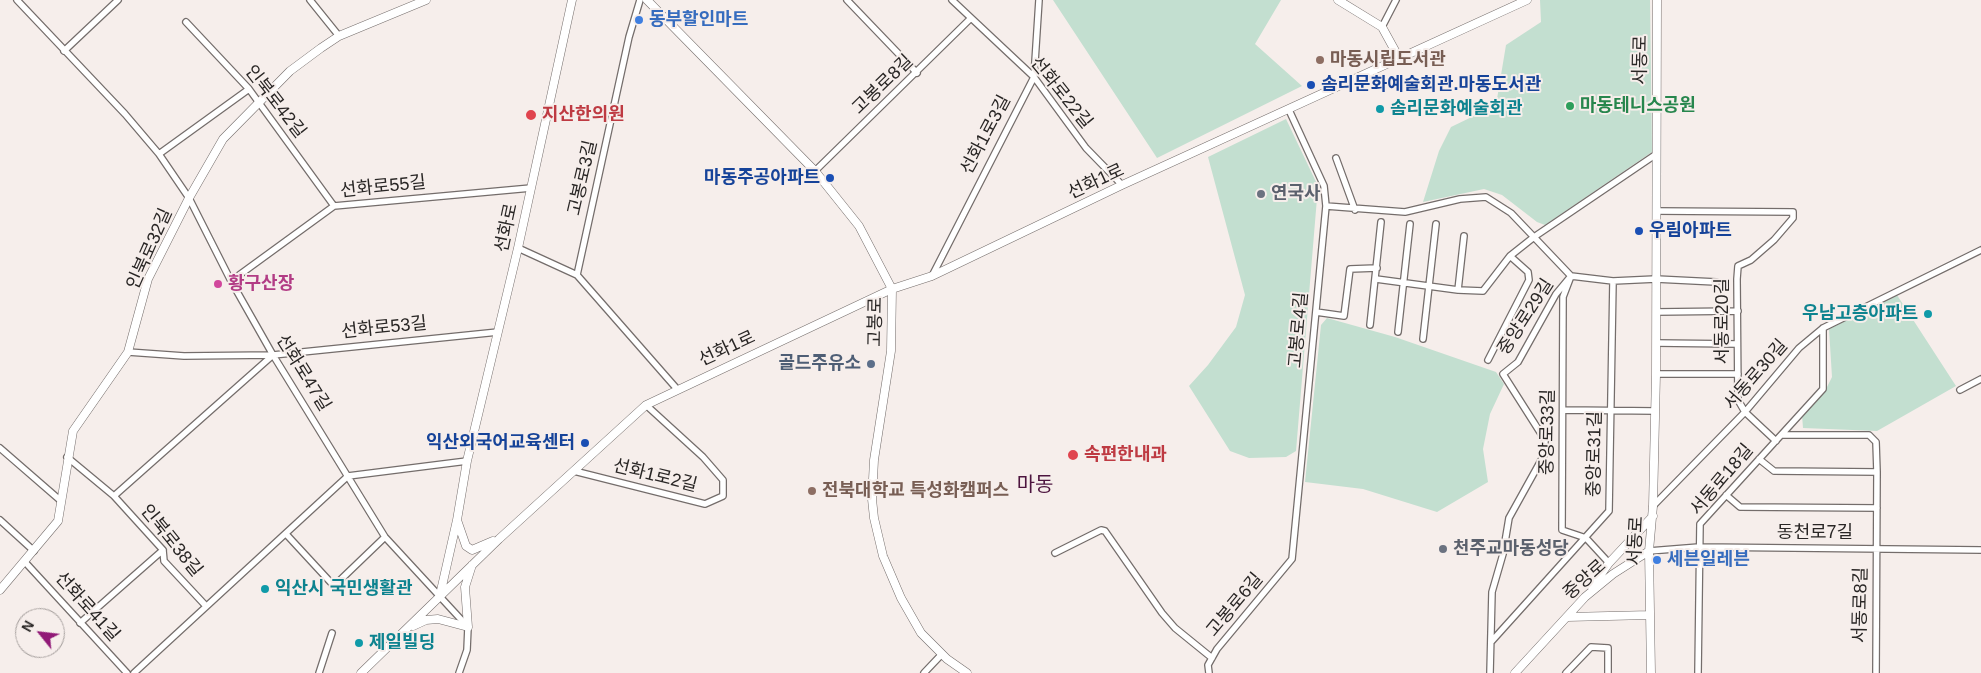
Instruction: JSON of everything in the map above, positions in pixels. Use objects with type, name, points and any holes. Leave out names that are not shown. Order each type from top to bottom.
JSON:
[{"type":"street","name":"선화로47길","points":[[17,0],[125,114],[159,154],[189,198],[231,281],[273,355],[385,537],[468,627]]},
{"type":"street","points":[[64,51],[118,0]]},
{"type":"street","points":[[310,0],[339,36]]},
{"type":"street","name":"인북로32길","points":[[0,590],[58,521],[67,457],[73,431],[128,352],[148,279],[189,198],[223,139],[290,71],[339,36],[425,0]]},
{"type":"street","name":"선화로","points":[[440,595],[457,520],[467,461],[518,248],[572,0]]},
{"type":"street","name":"고봉로3길","points":[[577,275],[629,37],[640,0]]},
{"type":"street","name":"고봉로","points":[[647,0],[815,171],[859,226],[892,289],[891,351],[874,460],[872,499],[874,518],[883,556],[920,633],[942,654],[967,673]]},
{"type":"street","points":[[847,0],[917,73]]},
{"type":"street","name":"선화로22길","points":[[952,0],[970,19],[1034,77],[1086,148],[1122,185]]},
{"type":"street","name":"선화1로3길","points":[[932,276],[1034,77],[1039,0]]},
{"type":"street","points":[[1338,0],[1382,27],[1399,58]]},
{"type":"street","points":[[1382,27],[1396,0]]},
{"type":"street","name":"선화1로","points":[[440,595],[646,405],[892,289],[932,276],[1122,185],[1527,0]]},
{"type":"street","name":"서동로","points":[[1651,673],[1649,551],[1654,506],[1656,374],[1657,211],[1655,155],[1657,0]]},
{"type":"street","name":"고봉로8길","points":[[815,171],[970,19]]},
{"type":"street","name":"인북로42길","points":[[186,22],[259,101],[334,206]]},
{"type":"street","points":[[159,154],[249,89]]},
{"type":"street","name":"고봉로4길","points":[[1289,110],[1324,186],[1326,206],[1292,559]]},
{"type":"street","points":[[1376,279],[1458,290],[1485,290],[1510,256],[1534,237],[1655,155]]},
{"type":"street","points":[[1336,158],[1355,210]]},
{"type":"street","name":"선화로55길","points":[[231,281],[334,206],[531,188]]},
{"type":"street","points":[[1326,206],[1355,210],[1405,212],[1460,198],[1486,197],[1511,213],[1571,276]]},
{"type":"street","name":"서동로20길","points":[[1657,211],[1793,212],[1793,218],[1774,240],[1751,260],[1738,266],[1738,400],[1745,412]]},
{"type":"street","points":[[1370,325],[1381,222]]},
{"type":"street","points":[[1398,332],[1405,283],[1410,224]]},
{"type":"street","points":[[1423,339],[1436,224]]},
{"type":"street","points":[[1458,290],[1464,236]]},
{"type":"street","points":[[518,248],[577,275],[677,389]]},
{"type":"street","name":"서동로30길","points":[[1654,506],[1745,412],[1799,348],[1823,328],[1981,250]]},
{"type":"street","points":[[1488,360],[1529,280],[1528,272],[1510,256]]},
{"type":"street","points":[[1316,312],[1344,316],[1350,269],[1377,268]]},
{"type":"street","name":"중앙로29길","points":[[1490,673],[1492,592],[1503,554],[1509,518],[1544,454],[1545,440],[1503,374],[1518,362],[1556,294],[1571,276],[1613,281],[1656,279],[1716,282]]},
{"type":"street","name":"중앙로33길","points":[[1571,276],[1563,297],[1562,530],[1586,538],[1609,563]]},
{"type":"street","name":"중앙로31길","points":[[1491,642],[1610,511],[1613,281]]},
{"type":"street","points":[[1656,312],[1738,311]]},
{"type":"street","name":"서동로18길","points":[[1698,673],[1700,524],[1822,389],[1823,328]]},
{"type":"street","name":"선화로53길","points":[[128,352],[184,356],[273,355],[498,332]]},
{"type":"street","points":[[1656,343],[1738,344]]},
{"type":"street","points":[[114,496],[273,355]]},
{"type":"street","points":[[1656,374],[1738,374]]},
{"type":"street","points":[[1960,390],[1981,379]]},
{"type":"street","name":"선화1로2길","points":[[574,472],[705,504],[723,496],[724,480],[703,457],[646,405]]},
{"type":"street","points":[[1563,410],[1655,411]]},
{"type":"street","points":[[1745,412],[1776,441]]},
{"type":"street","name":"서동로8길","points":[[1782,435],[1869,435],[1876,442],[1878,472],[1876,673]]},
{"type":"street","points":[[0,448],[61,500]]},
{"type":"street","name":"인북로38길","points":[[67,457],[114,496],[163,550],[164,561],[206,606]]},
{"type":"street","points":[[1758,459],[1774,471],[1878,472]]},
{"type":"street","points":[[134,673],[348,476],[467,461]]},
{"type":"street","points":[[1726,495],[1740,506],[1877,508]]},
{"type":"street","points":[[1585,597],[1609,563],[1652,516]]},
{"type":"street","points":[[0,520],[34,551]]},
{"type":"street","points":[[457,520],[466,546],[472,550],[499,539]]},
{"type":"street","points":[[1055,553],[1101,530],[1105,531],[1162,613],[1175,628],[1212,658]]},
{"type":"street","points":[[286,534],[334,586],[385,537]]},
{"type":"street","name":"동천로7길","points":[[1649,551],[1700,547],[1981,550]]},
{"type":"street","points":[[80,623],[163,550]]},
{"type":"street","name":"중앙로","points":[[1515,673],[1585,597],[1613,574],[1649,551]]},
{"type":"street","name":"고봉로6길","points":[[1209,673],[1208,665],[1212,658],[1292,559]]},
{"type":"street","name":"선화로41길","points":[[25,562],[127,673]]},
{"type":"street","points":[[459,673],[467,650],[468,627],[465,587],[473,563]]},
{"type":"street","points":[[361,673],[440,595]]},
{"type":"street","name":"중앙로","points":[[1567,617],[1650,615]]},
{"type":"street","points":[[405,631],[426,620],[438,619],[468,627]]},
{"type":"street","points":[[320,673],[332,633]]},
{"type":"street","points":[[1566,673],[1591,648],[1608,648],[1608,673]]},
{"type":"street","points":[[924,673],[942,654]]},
{"type":"green space","points":[[1053,0],[1281,0],[1255,44],[1302,86],[1157,158]]},
{"type":"green space","name":"마동테니스공원","points":[[1540,0],[1650,0],[1652,152],[1545,225],[1537,222],[1502,195],[1484,189],[1423,202],[1439,151],[1451,127],[1480,113],[1497,99],[1506,45],[1541,22]]},
{"type":"green space","points":[[1286,119],[1318,186],[1296,451],[1286,457],[1249,458],[1230,451],[1189,386],[1208,365],[1236,327],[1245,295],[1208,157]]},
{"type":"green space","points":[[1897,295],[1956,386],[1877,431],[1803,428],[1802,415],[1825,391],[1832,377],[1829,329]]},
{"type":"green space","points":[[1327,318],[1395,337],[1496,372],[1504,384],[1490,414],[1483,449],[1488,482],[1437,512],[1363,489],[1305,482],[1321,325]]},
{"type":"place","name":"동부할인마트","points":[[639,20]]},
{"type":"place","name":"마동시립도서관","points":[[1320,60]]},
{"type":"place","name":"솜리문화예술회관.마동도서관","points":[[1311,85]]},
{"type":"place","name":"마동테니스공원","points":[[1570,106]]},
{"type":"place","name":"솜리문화예술회관","points":[[1380,109]]},
{"type":"place","name":"지산한의원","points":[[531,115]]},
{"type":"place","name":"마동주공아파트","points":[[830,178]]},
{"type":"place","name":"연국사","points":[[1261,194]]},
{"type":"place","name":"우림아파트","points":[[1639,231]]},
{"type":"place","name":"황구산장","points":[[218,284]]},
{"type":"place","name":"우남고층아파트","points":[[1928,314]]},
{"type":"place","name":"골드주유소","points":[[871,364]]},
{"type":"place","name":"익산외국어교육센터","points":[[585,443]]},
{"type":"place","name":"속편한내과","points":[[1073,455]]},
{"type":"place","name":"전북대학교 특성화캠퍼스","points":[[812,491]]},
{"type":"place","name":"천주교마동성당","points":[[1443,549]]},
{"type":"place","name":"세븐일레븐","points":[[1657,560]]},
{"type":"place","name":"익산시 국민생활관","points":[[265,589]]},
{"type":"place","name":"제일빌딩","points":[[359,643]]},
{"type":"district","name":"마동","points":[[1035,485]]}]
